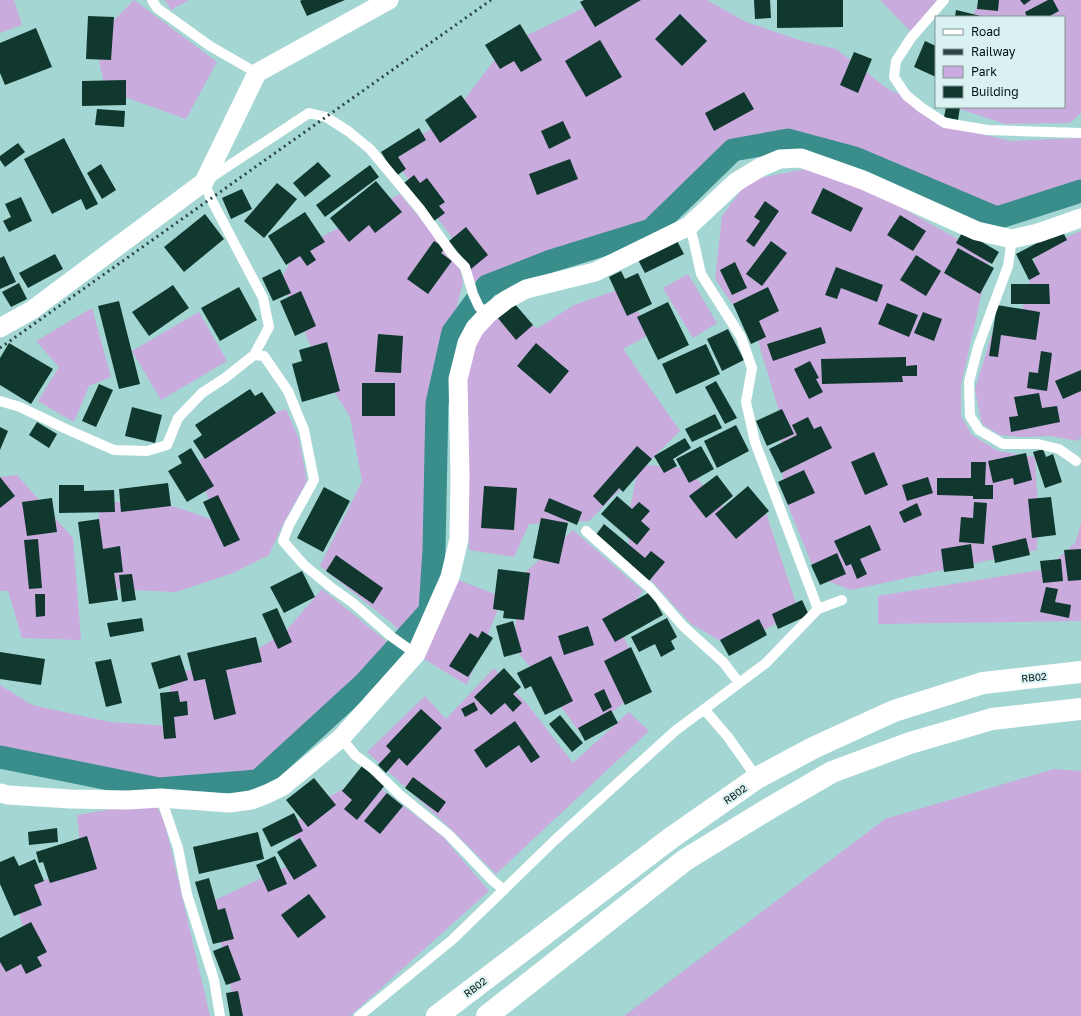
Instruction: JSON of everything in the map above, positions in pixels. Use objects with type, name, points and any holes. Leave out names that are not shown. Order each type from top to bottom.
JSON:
[{"type":"highway","name":"RB02","points":[[437,1016],[671,838],[757,778],[815,747],[894,711],[983,683],[1081,672]]},
{"type":"highway","points":[[487,1016],[685,860],[832,772],[910,742],[992,719],[1081,709]]},
{"type":"street","points":[[0,328],[32,310],[204,182],[257,73],[389,0]]},
{"type":"street","points":[[0,793],[8,795],[71,799],[127,800],[161,798],[229,803],[250,800],[283,786],[341,738],[409,649],[450,577],[459,538],[460,476],[458,380],[467,343],[483,309],[506,300],[526,289],[595,272],[689,226],[736,182],[761,167],[780,159],[801,158],[863,180],[976,231],[1012,239],[1038,233],[1081,218]]},
{"type":"lane","points":[[152,0],[157,8],[210,46],[257,73]]},
{"type":"lane","points":[[944,0],[910,38],[896,61],[894,77],[906,95],[922,108],[945,123],[988,130],[1081,133]]},
{"type":"lane","points":[[0,401],[20,407],[114,450],[147,451],[167,445],[178,418],[202,393],[225,378],[254,355],[269,327],[263,298],[211,199],[204,182],[309,113],[326,117],[348,131],[370,149],[420,209],[452,254],[465,267],[473,294],[483,309]]},
{"type":"lane","points":[[689,226],[694,238],[701,274],[741,337],[752,368],[746,402],[755,442],[818,609]]},
{"type":"lane","points":[[1012,239],[1008,266],[978,347],[969,382],[970,416],[979,430],[1003,444],[1038,444],[1059,449],[1076,461]]},
{"type":"lane","points":[[254,355],[264,356],[288,390],[304,430],[314,480],[289,525],[283,540],[304,566],[353,603],[392,637],[409,649]]},
{"type":"lane","points":[[586,531],[650,588],[683,626],[724,663],[739,683]]},
{"type":"lane","points":[[359,1016],[452,940],[555,840],[675,731],[766,663],[818,609],[842,600]]},
{"type":"lane","points":[[704,709],[728,737],[757,778]]},
{"type":"lane","points":[[341,738],[355,755],[372,768],[400,795],[449,834],[492,880],[504,890]]},
{"type":"lane","points":[[161,798],[178,848],[186,894],[214,980],[220,1016]]},
{"type":"green space","points":[[0,0],[14,0],[22,25],[0,33]]},
{"type":"green space","points":[[134,0],[217,62],[186,119],[105,90],[95,39]]},
{"type":"green space","points":[[165,0],[189,0],[171,10]]},
{"type":"green space","points":[[600,0],[707,0],[746,22],[802,41],[836,49],[888,89],[899,94],[943,126],[1012,141],[1081,138],[1081,198],[1062,204],[999,214],[857,155],[789,137],[732,146],[695,189],[650,227],[549,258],[484,282],[474,281],[465,255],[391,156],[455,112],[505,46]]},
{"type":"green space","points":[[880,0],[935,0],[938,3],[910,31]]},
{"type":"green space","points":[[980,0],[1081,0],[1081,113],[1070,123],[1005,124],[957,108],[1065,108],[1065,16],[972,16]]},
{"type":"green space","points":[[810,168],[868,189],[990,257],[961,385],[961,416],[972,435],[998,451],[1035,457],[1038,507],[1037,550],[851,590],[817,577],[784,496],[779,411],[758,341],[715,279],[722,216],[749,180]]},
{"type":"green space","points":[[400,194],[459,266],[463,282],[433,405],[430,550],[417,615],[401,634],[394,625],[320,566],[362,481],[350,417],[320,369],[304,330],[280,281],[296,251]]},
{"type":"green space","points":[[1081,231],[1081,437],[1077,441],[1050,436],[1021,437],[1000,435],[982,424],[975,389],[993,330],[1021,315],[1037,249]]},
{"type":"green space","points":[[688,274],[717,323],[693,338],[663,288]]},
{"type":"green space","points":[[623,288],[652,333],[623,349],[680,431],[645,465],[686,468],[728,511],[765,510],[799,612],[731,647],[691,624],[632,558],[626,529],[637,473],[589,521],[529,524],[514,557],[469,550],[464,370],[491,313],[538,328],[574,305]]},
{"type":"green space","points":[[92,308],[111,377],[89,386],[74,422],[38,401],[59,367],[36,341]]},
{"type":"green space","points":[[199,312],[227,361],[161,400],[132,351]]},
{"type":"green space","points":[[286,409],[299,439],[307,481],[283,524],[269,555],[233,573],[176,592],[111,589],[95,530],[102,503],[148,500],[185,510],[219,522],[194,465],[244,422]]},
{"type":"green space","points":[[17,475],[73,538],[81,640],[22,638],[8,591],[0,591],[0,477]]},
{"type":"green space","points":[[1081,523],[1081,621],[878,624],[878,596],[1046,569],[1075,543]]},
{"type":"green space","points":[[573,530],[643,591],[618,623],[645,687],[582,735],[538,676],[514,648],[519,578]]},
{"type":"green space","points":[[458,580],[503,597],[467,685],[422,658]]},
{"type":"green space","points":[[322,589],[391,645],[363,679],[253,777],[163,785],[0,754],[0,685],[32,705],[110,722],[168,726],[171,676],[211,663],[242,659],[285,632]]},
{"type":"green space","points":[[494,668],[528,705],[573,763],[629,712],[649,731],[496,874],[453,831],[367,752],[425,696],[446,719]]},
{"type":"green space","points":[[1054,769],[1081,771],[1081,1016],[624,1016],[885,819]]},
{"type":"green space","points":[[366,777],[443,837],[489,891],[350,1016],[236,1016],[226,960],[209,903],[304,858],[289,828],[323,800]]},
{"type":"green space","points":[[155,802],[165,824],[210,1016],[0,1016],[0,944],[25,933],[13,894],[82,864],[77,815]]},
{"type":"building","points":[[345,0],[307,16],[300,1]]},
{"type":"building","points":[[584,0],[641,0],[595,27],[580,2]]},
{"type":"building","points":[[754,0],[770,0],[771,18],[755,19]]},
{"type":"building","points":[[777,0],[843,0],[843,27],[777,28]]},
{"type":"building","points":[[978,0],[999,0],[998,11],[977,9]]},
{"type":"building","points":[[1020,0],[1031,0],[1024,5]]},
{"type":"building","points":[[1048,0],[1053,0],[1059,11],[1050,16],[1027,16],[1025,12]]},
{"type":"building","points":[[956,10],[981,16],[955,16]]},
{"type":"building","points":[[680,14],[707,41],[682,66],[655,39]]},
{"type":"building","points":[[88,16],[114,17],[111,60],[86,59]]},
{"type":"building","points":[[520,24],[542,60],[521,72],[514,61],[500,69],[485,45]]},
{"type":"building","points":[[36,28],[52,67],[5,85],[0,73],[0,43]]},
{"type":"building","points":[[600,40],[622,77],[586,97],[565,61]]},
{"type":"building","points":[[925,41],[935,46],[935,77],[914,67]]},
{"type":"building","points":[[854,52],[872,59],[858,93],[840,85]]},
{"type":"building","points":[[126,80],[126,105],[82,106],[82,81]]},
{"type":"building","points":[[744,92],[754,109],[714,131],[705,113]]},
{"type":"building","points":[[461,95],[477,117],[440,143],[425,120]]},
{"type":"building","points":[[946,108],[960,108],[958,120],[944,117]]},
{"type":"building","points":[[97,109],[125,111],[124,127],[95,125]]},
{"type":"building","points":[[563,121],[571,138],[549,149],[541,131]]},
{"type":"building","points":[[419,128],[426,140],[398,157],[406,169],[396,176],[381,152]]},
{"type":"building","points":[[64,138],[98,204],[86,210],[81,199],[52,214],[24,159]]},
{"type":"building","points":[[18,143],[25,152],[5,167],[0,160],[0,156]]},
{"type":"building","points":[[570,159],[578,179],[537,195],[529,174]]},
{"type":"building","points":[[318,162],[331,176],[305,197],[293,183]]},
{"type":"building","points":[[101,164],[116,190],[102,199],[87,173]]},
{"type":"building","points":[[370,165],[379,177],[325,217],[316,205]]},
{"type":"building","points":[[414,175],[420,183],[427,178],[445,202],[439,206],[445,213],[434,221],[404,183]]},
{"type":"building","points":[[376,181],[402,212],[375,233],[369,225],[349,242],[330,218]]},
{"type":"building","points":[[277,183],[297,199],[264,238],[244,221]]},
{"type":"building","points":[[823,188],[863,208],[851,232],[811,213]]},
{"type":"building","points":[[242,189],[252,209],[231,219],[222,198]]},
{"type":"building","points":[[21,197],[32,221],[9,232],[3,221],[11,217],[5,204]]},
{"type":"building","points":[[765,201],[779,211],[754,247],[746,241],[760,221],[754,217]]},
{"type":"building","points":[[305,212],[325,242],[310,251],[316,260],[307,266],[300,256],[286,265],[268,236]]},
{"type":"building","points":[[205,214],[224,239],[184,272],[164,247]]},
{"type":"building","points":[[900,215],[926,231],[913,251],[887,235]]},
{"type":"building","points":[[466,227],[488,255],[471,269],[449,241]]},
{"type":"building","points":[[1062,230],[1067,240],[1032,259],[1040,274],[1029,280],[1016,254]]},
{"type":"building","points":[[963,231],[999,252],[992,264],[956,243]]},
{"type":"building","points":[[675,237],[684,254],[645,273],[636,256]]},
{"type":"building","points":[[434,241],[445,248],[441,253],[452,261],[428,294],[407,279]]},
{"type":"building","points":[[771,241],[787,253],[762,286],[746,274]]},
{"type":"building","points":[[958,248],[994,268],[980,294],[944,273]]},
{"type":"building","points":[[55,254],[63,269],[28,288],[19,273]]},
{"type":"building","points":[[916,255],[941,271],[926,296],[900,280]]},
{"type":"building","points":[[4,256],[16,282],[0,289],[0,258]]},
{"type":"building","points":[[735,262],[747,288],[732,295],[720,270]]},
{"type":"building","points":[[836,267],[883,285],[877,302],[841,288],[837,299],[825,295]]},
{"type":"building","points":[[280,269],[291,293],[273,301],[262,278]]},
{"type":"building","points":[[621,271],[625,279],[638,273],[652,304],[627,316],[609,277]]},
{"type":"building","points":[[19,283],[27,299],[11,307],[2,292]]},
{"type":"building","points":[[1011,284],[1049,284],[1050,304],[1011,304]]},
{"type":"building","points":[[173,285],[189,308],[149,336],[132,312]]},
{"type":"building","points":[[239,287],[257,320],[220,341],[201,308]]},
{"type":"building","points":[[768,287],[779,311],[759,321],[766,337],[751,344],[733,304]]},
{"type":"building","points":[[301,291],[316,326],[295,336],[280,301]]},
{"type":"building","points":[[119,301],[140,384],[119,389],[98,306]]},
{"type":"building","points":[[668,302],[689,345],[658,360],[637,317]]},
{"type":"building","points":[[514,303],[533,325],[516,340],[497,317]]},
{"type":"building","points":[[887,303],[918,315],[909,337],[878,324]]},
{"type":"building","points":[[997,305],[1040,312],[1036,340],[1001,335],[998,357],[989,356]]},
{"type":"building","points":[[923,312],[942,319],[934,341],[914,333]]},
{"type":"building","points":[[821,327],[826,343],[773,361],[767,344]]},
{"type":"building","points":[[728,329],[744,360],[722,371],[707,339]]},
{"type":"building","points":[[378,334],[403,336],[401,373],[375,372]]},
{"type":"building","points":[[327,342],[340,391],[302,402],[292,364],[302,361],[299,350]]},
{"type":"building","points":[[9,343],[53,369],[31,404],[0,385],[0,358]]},
{"type":"building","points":[[536,343],[569,371],[550,394],[517,366]]},
{"type":"building","points":[[706,344],[720,374],[676,394],[662,364]]},
{"type":"building","points":[[1041,351],[1052,353],[1047,391],[1027,388],[1029,372],[1038,373]]},
{"type":"building","points":[[906,357],[906,366],[917,365],[917,376],[902,376],[903,382],[822,384],[821,359]]},
{"type":"building","points":[[810,361],[819,378],[816,379],[823,392],[809,399],[794,369]]},
{"type":"building","points":[[1081,370],[1081,391],[1063,399],[1055,381]]},
{"type":"building","points":[[716,381],[737,418],[725,424],[705,387]]},
{"type":"building","points":[[362,383],[395,383],[395,416],[362,416]]},
{"type":"building","points":[[99,384],[113,390],[96,427],[82,421]]},
{"type":"building","points":[[250,389],[255,396],[262,392],[276,413],[205,459],[193,441],[202,435],[195,425]]},
{"type":"building","points":[[1039,393],[1042,408],[1057,406],[1060,422],[1011,432],[1009,417],[1018,416],[1014,397]]},
{"type":"building","points":[[132,407],[162,415],[155,443],[125,436]]},
{"type":"building","points":[[782,409],[794,434],[767,446],[756,421]]},
{"type":"building","points":[[715,414],[722,428],[692,442],[685,429]]},
{"type":"building","points":[[808,417],[814,429],[821,426],[832,448],[781,473],[769,449],[797,435],[792,425]]},
{"type":"building","points":[[37,422],[57,434],[49,448],[29,435]]},
{"type":"building","points":[[736,425],[749,451],[717,468],[704,441]]},
{"type":"building","points":[[0,427],[8,431],[0,450]]},
{"type":"building","points":[[685,438],[691,448],[673,459],[677,466],[664,473],[654,456]]},
{"type":"building","points":[[637,446],[652,459],[623,492],[619,488],[603,506],[593,496]]},
{"type":"building","points":[[701,446],[714,469],[689,483],[676,459]]},
{"type":"building","points":[[191,448],[214,486],[187,502],[168,471],[182,463],[178,456]]},
{"type":"building","points":[[1043,449],[1046,457],[1053,454],[1062,482],[1045,488],[1033,452]]},
{"type":"building","points":[[874,452],[888,485],[865,495],[851,462]]},
{"type":"building","points":[[1026,453],[1032,480],[1014,485],[1013,478],[993,483],[988,461]]},
{"type":"building","points":[[971,462],[986,462],[985,485],[993,485],[993,499],[973,499],[973,496],[937,495],[937,478],[971,478]]},
{"type":"building","points":[[804,470],[815,493],[788,505],[778,482]]},
{"type":"building","points":[[717,475],[733,496],[706,518],[689,496]]},
{"type":"building","points":[[0,477],[15,496],[0,508]]},
{"type":"building","points":[[928,477],[933,493],[907,501],[902,485]]},
{"type":"building","points":[[168,483],[171,506],[121,512],[119,489]]},
{"type":"building","points":[[59,485],[84,485],[84,491],[114,490],[115,512],[59,513]]},
{"type":"building","points":[[484,486],[517,488],[514,530],[481,528]]},
{"type":"building","points":[[748,486],[769,511],[736,539],[715,514]]},
{"type":"building","points":[[324,487],[350,501],[323,552],[297,538]]},
{"type":"building","points":[[218,495],[240,540],[224,547],[203,502]]},
{"type":"building","points":[[617,496],[632,509],[639,502],[650,511],[641,521],[650,529],[637,545],[601,514]]},
{"type":"building","points":[[1051,497],[1056,535],[1032,538],[1028,499]]},
{"type":"building","points":[[52,498],[57,532],[27,536],[22,502]]},
{"type":"building","points":[[549,498],[582,512],[577,525],[544,511]]},
{"type":"building","points":[[974,502],[987,503],[984,544],[959,542],[961,517],[973,518]]},
{"type":"building","points":[[917,503],[922,515],[904,523],[899,512]]},
{"type":"building","points":[[541,518],[568,523],[559,564],[533,558]]},
{"type":"building","points":[[99,519],[103,549],[120,546],[123,572],[114,573],[118,600],[89,604],[78,522]]},
{"type":"building","points":[[604,524],[645,558],[651,551],[665,562],[649,581],[595,536]]},
{"type":"building","points":[[870,525],[881,550],[860,559],[867,574],[857,579],[851,564],[846,566],[834,541]]},
{"type":"building","points":[[1026,538],[1030,555],[995,563],[992,546]]},
{"type":"building","points":[[38,539],[42,588],[29,589],[24,540]]},
{"type":"building","points":[[971,544],[974,568],[944,572],[941,549]]},
{"type":"building","points":[[1081,549],[1081,580],[1068,581],[1064,550]]},
{"type":"building","points":[[837,553],[846,574],[820,585],[811,565]]},
{"type":"building","points":[[336,555],[383,588],[373,604],[326,571]]},
{"type":"building","points":[[1061,559],[1063,581],[1043,583],[1040,561]]},
{"type":"building","points":[[498,569],[530,573],[524,620],[503,618],[504,611],[493,609]]},
{"type":"building","points":[[302,571],[315,597],[284,613],[270,587]]},
{"type":"building","points":[[132,574],[136,600],[122,602],[119,575]]},
{"type":"building","points":[[1046,587],[1058,589],[1055,602],[1071,605],[1069,618],[1040,612]]},
{"type":"building","points":[[650,592],[663,615],[615,642],[602,619]]},
{"type":"building","points":[[35,594],[45,594],[45,616],[36,617]]},
{"type":"building","points":[[802,600],[809,615],[778,629],[772,614]]},
{"type":"building","points":[[277,608],[292,642],[278,649],[262,614]]},
{"type":"building","points":[[142,618],[144,631],[110,637],[107,623]]},
{"type":"building","points":[[667,618],[677,637],[671,641],[675,649],[661,657],[655,644],[639,652],[631,637]]},
{"type":"building","points":[[759,619],[767,635],[729,656],[720,640]]},
{"type":"building","points":[[513,621],[522,652],[504,657],[496,626]]},
{"type":"building","points":[[588,626],[594,645],[564,655],[558,636]]},
{"type":"building","points":[[482,631],[493,638],[468,677],[449,666],[470,633],[478,638]]},
{"type":"building","points":[[256,637],[262,662],[226,670],[236,714],[214,720],[205,679],[194,681],[187,653]]},
{"type":"building","points":[[631,647],[652,692],[625,705],[604,661]]},
{"type":"building","points":[[0,652],[45,659],[41,685],[0,679]]},
{"type":"building","points":[[180,655],[188,680],[159,689],[151,663]]},
{"type":"building","points":[[551,656],[573,701],[545,715],[531,686],[525,689],[517,673]]},
{"type":"building","points":[[111,659],[122,703],[106,707],[95,662]]},
{"type":"building","points":[[504,668],[521,687],[513,694],[522,703],[513,712],[505,703],[491,715],[474,697]]},
{"type":"building","points":[[604,689],[612,707],[603,712],[594,694]]},
{"type":"building","points":[[178,691],[180,702],[187,701],[188,715],[174,717],[176,738],[164,739],[160,693]]},
{"type":"building","points":[[474,702],[478,710],[465,717],[461,709]]},
{"type":"building","points":[[421,709],[442,728],[407,766],[399,758],[386,773],[378,765],[391,751],[386,746]]},
{"type":"building","points":[[611,710],[618,723],[585,741],[578,728]]},
{"type":"building","points":[[560,715],[583,743],[572,752],[549,724]]},
{"type":"building","points":[[515,721],[540,757],[531,763],[519,745],[486,768],[474,750]]},
{"type":"building","points":[[362,766],[385,785],[357,820],[344,809],[352,800],[342,791]]},
{"type":"building","points":[[413,777],[446,802],[438,813],[405,788]]},
{"type":"building","points":[[314,778],[336,805],[308,827],[286,800]]},
{"type":"building","points":[[387,793],[403,806],[380,834],[364,821]]},
{"type":"building","points":[[294,813],[303,831],[271,847],[262,829]]},
{"type":"building","points":[[57,828],[58,842],[29,845],[28,832]]},
{"type":"building","points":[[258,832],[264,859],[199,874],[193,847]]},
{"type":"building","points":[[87,836],[97,869],[50,883],[43,862],[39,863],[36,852]]},
{"type":"building","points":[[300,838],[317,866],[294,880],[277,852]]},
{"type":"building","points":[[14,856],[19,866],[35,859],[44,881],[34,885],[42,905],[14,916],[0,884],[0,862]]},
{"type":"building","points":[[275,856],[287,884],[268,892],[256,865]]},
{"type":"building","points":[[209,878],[218,910],[225,908],[234,939],[213,944],[195,882]]},
{"type":"building","points":[[309,894],[326,917],[298,938],[281,915]]},
{"type":"building","points":[[31,922],[47,952],[37,957],[42,966],[26,974],[21,964],[6,972],[0,962],[0,938]]},
{"type":"building","points":[[228,945],[241,980],[226,985],[213,951]]},
{"type":"building","points":[[238,991],[243,1016],[230,1016],[226,993]]},
{"type":"waterway","points":[[0,757],[159,789],[258,781],[365,683],[430,611],[434,550],[437,403],[453,332],[487,286],[551,261],[651,230],[733,150],[788,140],[855,158],[997,218],[1081,191]]},
{"type":"railway","points":[[0,348],[491,0]]}]
